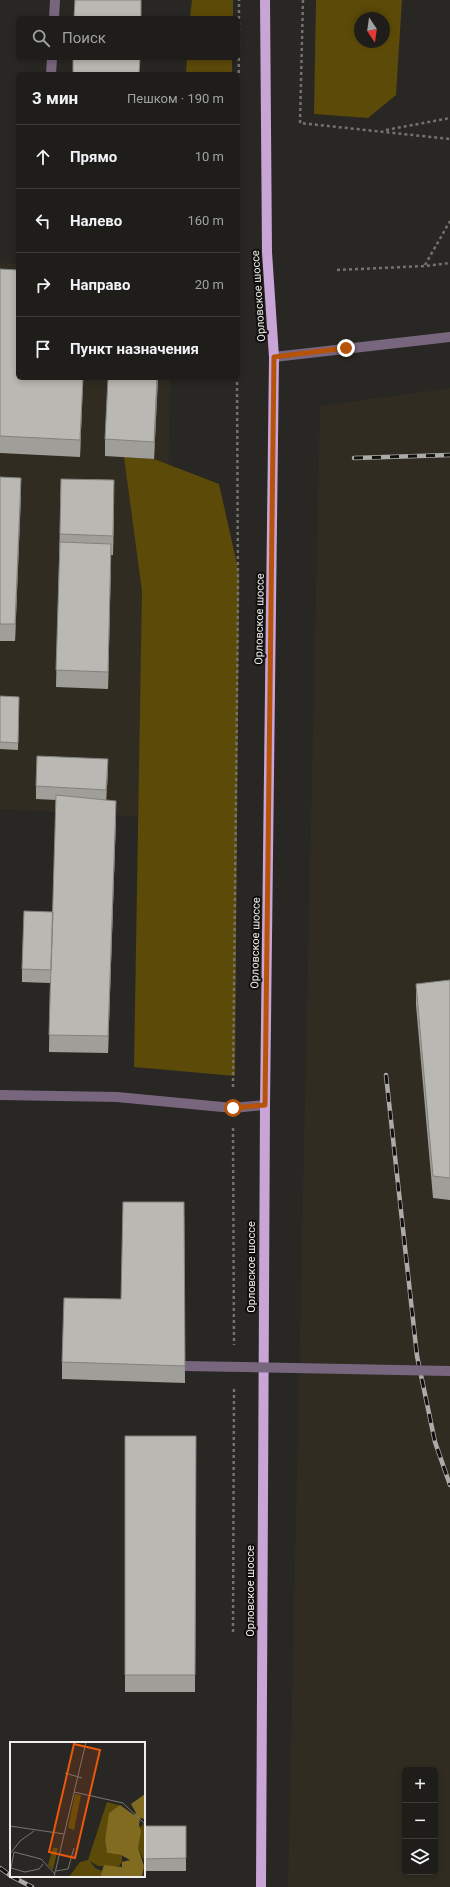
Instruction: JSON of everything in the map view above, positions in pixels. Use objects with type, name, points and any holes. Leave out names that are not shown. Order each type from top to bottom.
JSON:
[{"type":"main road","name":"Орловское шоссе","points":[[261,1887],[265,1105],[274,357],[267,252],[266,0]]},
{"type":"street","points":[[54,16],[55,0]]},
{"type":"street","points":[[51,72],[52,60]]},
{"type":"street","points":[[274,357],[450,337]]},
{"type":"street","points":[[0,1095],[117,1097],[233,1108],[265,1105]]},
{"type":"street","points":[[184,1366],[450,1371]]},
{"type":"path","points":[[239,0],[239,16]]},
{"type":"path","points":[[303,0],[300,123],[450,138]]},
{"type":"path","points":[[239,60],[239,72]]},
{"type":"path","points":[[384,131],[450,118]]},
{"type":"path","points":[[425,266],[450,221]]},
{"type":"path","points":[[337,270],[425,266],[450,262]]},
{"type":"path","points":[[234,1348],[233,1108],[238,594],[237,380]]},
{"type":"path","points":[[232,1632],[234,1380]]},
{"type":"shaded area","points":[[192,0],[233,0],[233,16],[190,16]]},
{"type":"shaded area","points":[[316,0],[402,0],[396,95],[368,118],[314,114]]},
{"type":"shaded area","points":[[187,60],[232,60],[232,72],[186,72]]},
{"type":"shaded area","points":[[0,263],[16,264],[16,380],[170,380],[168,500],[149,817],[0,809]]},
{"type":"shaded area","points":[[450,388],[450,1887],[288,1887],[320,406]]},
{"type":"shaded area","points":[[124,457],[154,459],[219,484],[239,573],[235,1076],[134,1067],[142,591]]},
{"type":"building","points":[[75,0],[141,0],[141,16],[74,16]]},
{"type":"building","points":[[73,60],[140,60],[139,72],[73,72]]},
{"type":"building","points":[[0,269],[16,270],[16,380],[83,380],[80,440],[0,436]]},
{"type":"building","points":[[108,380],[157,380],[154,442],[105,439]]},
{"type":"building","points":[[0,477],[21,478],[15,624],[0,624]]},
{"type":"building","points":[[61,479],[114,480],[113,536],[60,534]]},
{"type":"building","points":[[60,542],[111,544],[108,672],[56,670]]},
{"type":"building","points":[[0,696],[19,697],[18,743],[0,742]]},
{"type":"building","points":[[37,756],[108,759],[106,790],[36,786]]},
{"type":"building","points":[[56,795],[116,801],[108,1036],[49,1035]]},
{"type":"building","points":[[24,911],[53,912],[51,970],[22,969]]},
{"type":"building","points":[[450,980],[450,1178],[433,1176],[416,984]]},
{"type":"building","points":[[123,1202],[184,1202],[185,1366],[62,1362],[64,1298],[121,1299]]},
{"type":"building","points":[[125,1436],[196,1436],[195,1675],[125,1675]]},
{"type":"building","points":[[145,1826],[186,1826],[186,1858],[145,1859]]},
{"type":"railway","points":[[354,458],[450,455]]},
{"type":"railway","points":[[386,1075],[417,1356],[435,1442],[450,1485]]},
{"type":"railway","points":[[0,1868],[10,1875]]},
{"type":"railway","points":[[13,1877],[32,1887]]},
{"type":"route","points":[[233,1108],[265,1105],[274,357],[346,348]]}]
